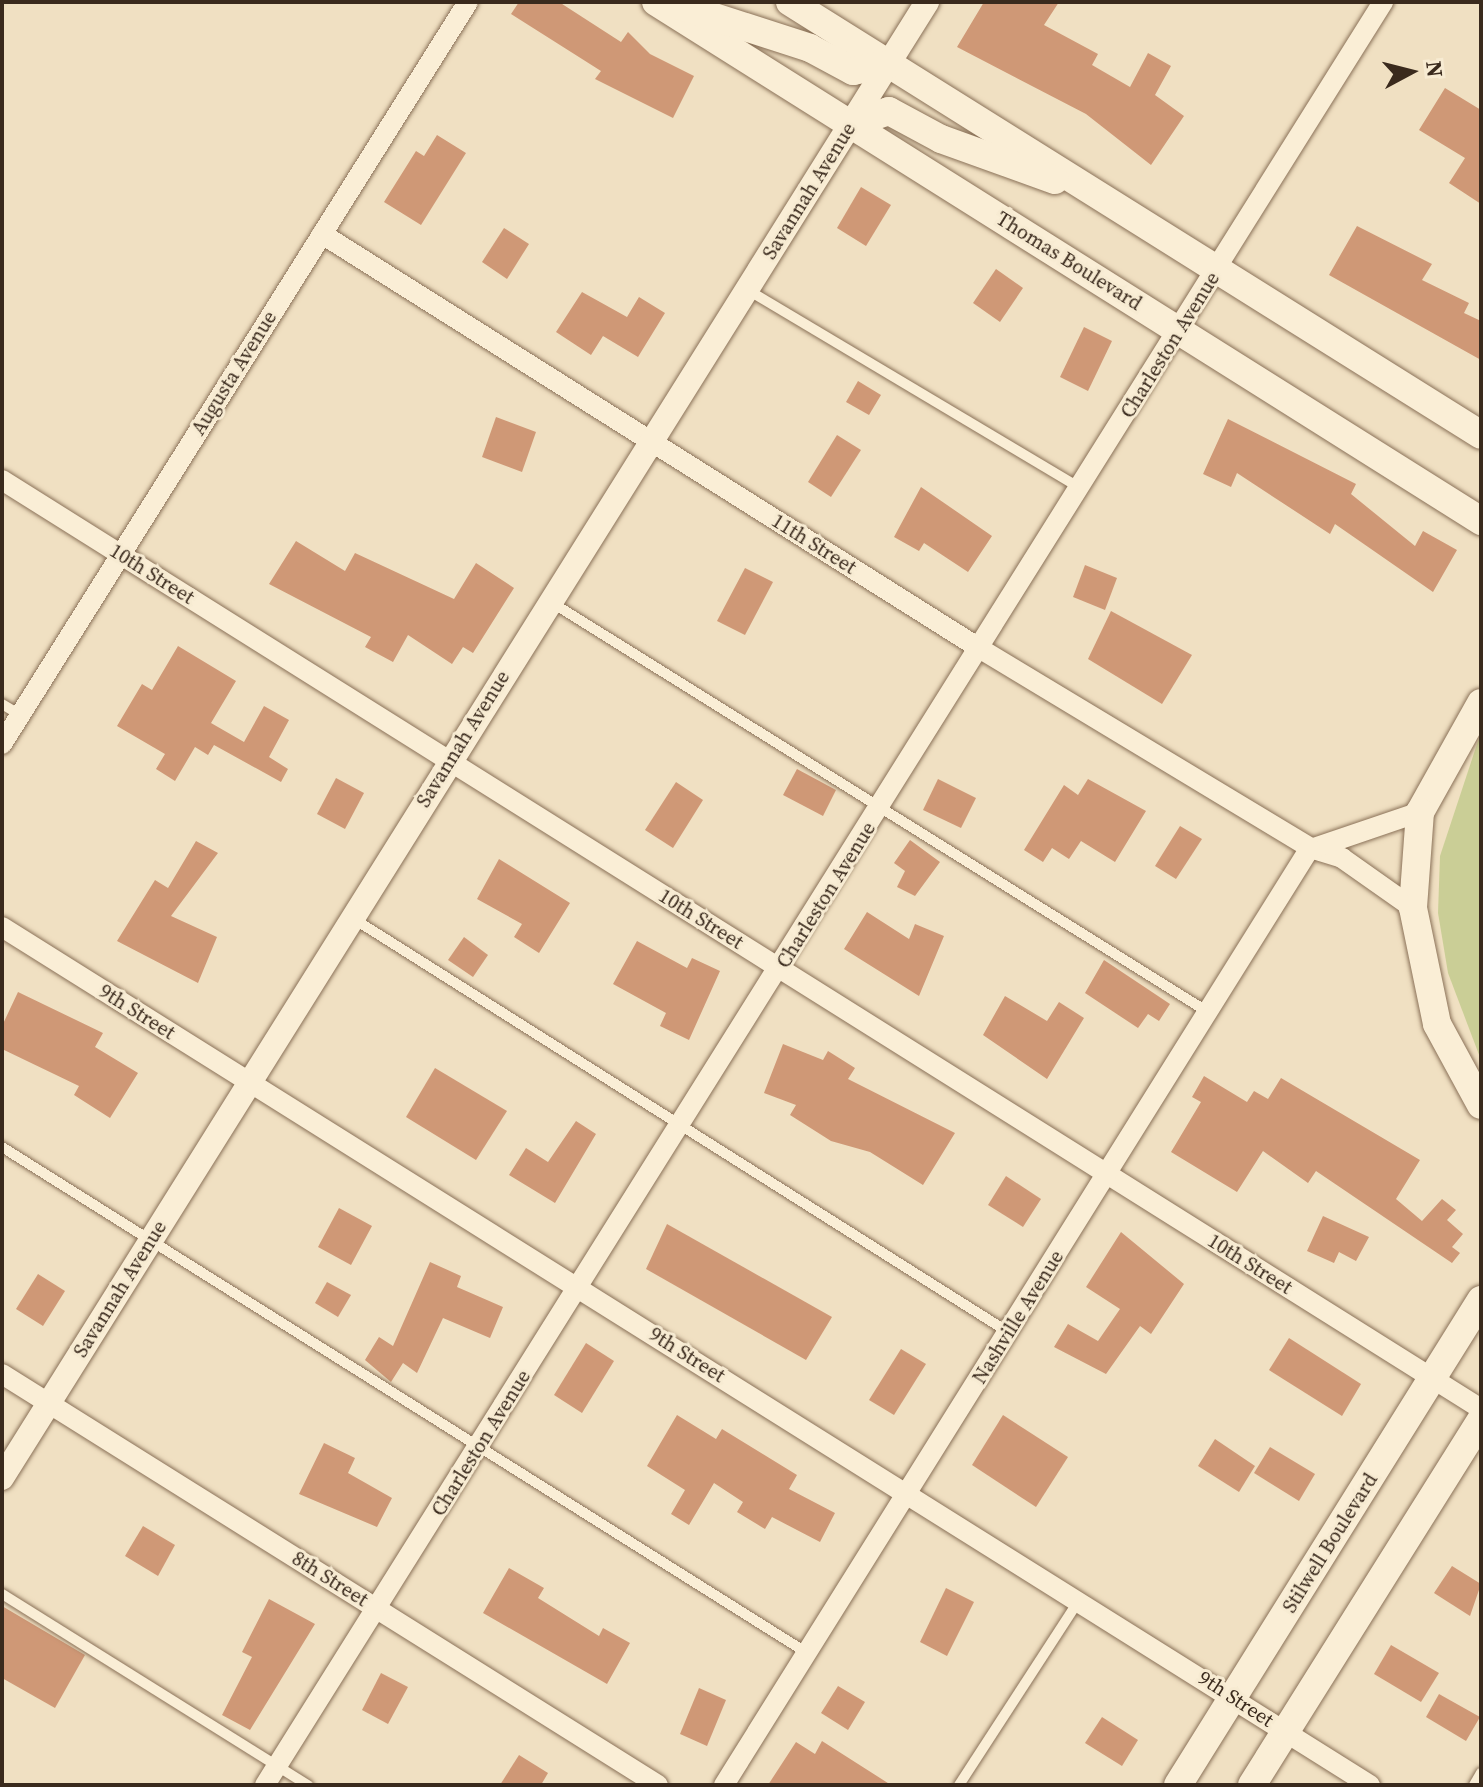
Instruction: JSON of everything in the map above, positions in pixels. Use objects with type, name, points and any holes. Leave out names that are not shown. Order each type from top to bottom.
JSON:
[{"type":"main road","name":"Thomas Boulevard","points":[[656,2],[1481,521]]},
{"type":"main road","points":[[666,2],[796,43],[853,71],[889,64]]},
{"type":"main road","points":[[790,2],[1481,435]]},
{"type":"main road","points":[[851,124],[889,111],[941,139],[1087,189]]},
{"type":"main road","points":[[1481,703],[1420,812],[1413,908],[1437,1024],[1481,1105]]},
{"type":"main road","name":"Stilwell Boulevard","points":[[1178,1785],[1481,1300]]},
{"type":"main road","points":[[1252,1785],[1481,1420]]},
{"type":"street","name":"Augusta Avenue","points":[[2,744],[468,2]]},
{"type":"street","name":"Savannah Avenue","points":[[2,1478],[927,2]]},
{"type":"street","name":"Charleston Avenue","points":[[265,1785],[682,1128],[1383,2]]},
{"type":"street","name":"11th Street","points":[[322,234],[979,648],[1310,848],[1342,858],[1413,908]]},
{"type":"street","name":"10th Street","points":[[2,480],[1481,1409]]},
{"type":"street","points":[[1310,848],[1348,842],[1420,812]]},
{"type":"street","name":"Nashville Avenue","points":[[724,1785],[1210,1013],[1310,848]]},
{"type":"street","name":"9th Street","points":[[2,927],[1370,1785]]},
{"type":"street","name":"8th Street","points":[[2,1374],[658,1785]]},
{"type":"lane","points":[[747,289],[1080,488]]},
{"type":"lane","points":[[551,602],[1210,1013]]},
{"type":"lane","points":[[2,704],[20,715]]},
{"type":"lane","points":[[351,917],[1008,1332]]},
{"type":"lane","points":[[2,1147],[807,1653]]},
{"type":"lane","points":[[2,1594],[308,1785]]},
{"type":"lane","points":[[959,1785],[1079,1600]]},
{"type":"lane","points":[[1474,1785],[1481,1773]]},
{"type":"green space","points":[[1481,732],[1481,1060],[1448,973],[1438,913],[1440,856]]},
{"type":"building","points":[[519,2],[559,2],[621,42],[628,32],[650,54],[694,76],[673,118],[595,79],[601,71],[511,14]]},
{"type":"building","points":[[984,2],[1059,2],[1044,25],[1098,54],[1092,65],[1130,87],[1148,53],[1171,66],[1155,95],[1184,116],[1151,165],[1086,114],[957,47]]},
{"type":"building","points":[[1445,88],[1481,110],[1481,204],[1449,183],[1465,158],[1419,130]]},
{"type":"building","points":[[437,135],[466,153],[421,225],[384,202],[416,151],[424,156]]},
{"type":"building","points":[[861,187],[891,205],[866,246],[837,228]]},
{"type":"building","points":[[1357,226],[1432,264],[1422,280],[1469,303],[1464,313],[1481,321],[1481,360],[1329,275]]},
{"type":"building","points":[[504,228],[529,244],[507,279],[482,262]]},
{"type":"building","points":[[996,269],[1023,288],[1000,322],[973,303]]},
{"type":"building","points":[[582,292],[627,317],[639,297],[665,313],[638,357],[603,336],[591,355],[556,332]]},
{"type":"building","points":[[1084,327],[1112,341],[1088,391],[1060,377]]},
{"type":"building","points":[[858,381],[881,395],[869,415],[846,402]]},
{"type":"building","points":[[496,417],[536,432],[522,472],[482,457]]},
{"type":"building","points":[[1228,419],[1356,484],[1351,494],[1415,546],[1423,531],[1457,550],[1433,592],[1335,524],[1330,534],[1237,473],[1231,487],[1203,474]]},
{"type":"building","points":[[837,435],[861,450],[831,497],[808,482]]},
{"type":"building","points":[[921,487],[992,536],[968,572],[924,543],[919,551],[894,537]]},
{"type":"building","points":[[296,541],[345,571],[355,553],[454,599],[476,563],[514,588],[473,653],[463,647],[452,664],[408,635],[393,662],[365,647],[371,637],[269,584]]},
{"type":"building","points":[[1085,565],[1117,578],[1105,610],[1073,597]]},
{"type":"building","points":[[745,568],[773,582],[745,635],[717,621]]},
{"type":"building","points":[[1111,611],[1192,655],[1162,704],[1088,659]]},
{"type":"building","points":[[178,646],[236,681],[211,723],[244,742],[264,706],[289,720],[269,757],[288,769],[281,782],[214,745],[208,755],[195,747],[175,781],[156,769],[165,754],[117,726],[142,684],[152,690]]},
{"type":"building","points":[[797,769],[836,790],[823,816],[783,795]]},
{"type":"building","points":[[336,778],[364,793],[345,829],[317,814]]},
{"type":"building","points":[[938,779],[976,798],[961,828],[923,810]]},
{"type":"building","points":[[1088,779],[1146,811],[1115,862],[1081,841],[1069,859],[1052,848],[1043,862],[1024,850],[1064,785],[1078,795]]},
{"type":"building","points":[[676,782],[703,800],[673,848],[645,830]]},
{"type":"building","points":[[1180,826],[1202,839],[1176,879],[1155,866]]},
{"type":"building","points":[[910,840],[940,862],[915,896],[897,887],[905,871],[894,863]]},
{"type":"building","points":[[196,841],[218,853],[171,916],[217,937],[198,983],[117,941],[155,880],[168,888]]},
{"type":"building","points":[[499,859],[570,903],[539,953],[514,937],[522,924],[477,899]]},
{"type":"building","points":[[867,912],[909,939],[915,924],[944,936],[919,996],[844,949]]},
{"type":"building","points":[[464,937],[488,955],[473,977],[448,960]]},
{"type":"building","points":[[637,941],[687,968],[692,958],[720,971],[689,1040],[660,1026],[666,1013],[613,984]]},
{"type":"building","points":[[1104,960],[1170,1004],[1159,1021],[1148,1014],[1138,1028],[1085,993]]},
{"type":"building","points":[[18,992],[103,1033],[95,1047],[138,1073],[110,1118],[74,1095],[79,1086],[2,1049],[2,1026]]},
{"type":"building","points":[[1005,996],[1047,1021],[1059,1002],[1084,1018],[1047,1079],[983,1035]]},
{"type":"building","points":[[783,1044],[823,1060],[828,1051],[855,1068],[848,1079],[955,1133],[923,1185],[870,1152],[831,1141],[790,1115],[796,1105],[764,1093]]},
{"type":"building","points":[[435,1068],[507,1111],[476,1160],[406,1117]]},
{"type":"building","points":[[1204,1076],[1247,1102],[1254,1091],[1268,1099],[1281,1078],[1420,1160],[1396,1199],[1422,1221],[1442,1199],[1456,1210],[1447,1220],[1463,1234],[1452,1247],[1460,1253],[1452,1263],[1316,1171],[1308,1183],[1263,1151],[1237,1192],[1171,1152],[1201,1102],[1192,1097]]},
{"type":"building","points":[[576,1121],[596,1134],[555,1203],[509,1175],[526,1148],[548,1162]]},
{"type":"building","points":[[1006,1176],[1041,1199],[1023,1227],[988,1205]]},
{"type":"building","points":[[339,1208],[372,1226],[351,1265],[318,1247]]},
{"type":"building","points":[[1323,1216],[1369,1237],[1356,1261],[1339,1252],[1334,1263],[1307,1251]]},
{"type":"building","points":[[667,1224],[832,1317],[806,1360],[646,1269]]},
{"type":"building","points":[[1121,1232],[1184,1284],[1151,1334],[1140,1326],[1106,1374],[1054,1347],[1068,1324],[1098,1341],[1120,1309],[1086,1287]]},
{"type":"building","points":[[430,1262],[461,1276],[457,1287],[503,1307],[490,1338],[443,1318],[417,1373],[403,1363],[391,1382],[365,1360],[379,1337],[393,1346]]},
{"type":"building","points":[[38,1274],[65,1291],[43,1326],[16,1309]]},
{"type":"building","points":[[327,1282],[351,1295],[338,1317],[315,1303]]},
{"type":"building","points":[[1289,1338],[1361,1384],[1342,1416],[1269,1370]]},
{"type":"building","points":[[586,1343],[614,1361],[582,1413],[554,1395]]},
{"type":"building","points":[[901,1349],[926,1364],[894,1415],[869,1400]]},
{"type":"building","points":[[677,1415],[716,1439],[722,1429],[797,1475],[789,1489],[835,1513],[820,1542],[772,1517],[765,1529],[737,1512],[743,1502],[714,1483],[689,1525],[671,1514],[685,1490],[647,1466]]},
{"type":"building","points":[[1003,1415],[1068,1457],[1036,1507],[972,1465]]},
{"type":"building","points":[[1215,1439],[1255,1466],[1239,1492],[1198,1466]]},
{"type":"building","points":[[324,1443],[355,1458],[348,1473],[392,1498],[377,1527],[299,1494]]},
{"type":"building","points":[[1270,1447],[1315,1474],[1299,1501],[1254,1473]]},
{"type":"building","points":[[143,1526],[175,1545],[158,1576],[125,1556]]},
{"type":"building","points":[[1452,1566],[1481,1584],[1470,1616],[1434,1593]]},
{"type":"building","points":[[509,1568],[544,1588],[538,1598],[599,1636],[603,1628],[630,1643],[607,1684],[483,1613]]},
{"type":"building","points":[[946,1588],[974,1602],[947,1656],[920,1642]]},
{"type":"building","points":[[269,1599],[315,1624],[250,1730],[222,1715],[252,1657],[242,1652]]},
{"type":"building","points":[[2,1606],[85,1655],[55,1708],[2,1678]]},
{"type":"building","points":[[1391,1645],[1439,1673],[1421,1702],[1374,1674]]},
{"type":"building","points":[[381,1673],[408,1687],[388,1724],[362,1710]]},
{"type":"building","points":[[838,1686],[865,1702],[848,1730],[821,1713]]},
{"type":"building","points":[[699,1688],[726,1700],[707,1746],[680,1734]]},
{"type":"building","points":[[1439,1694],[1480,1717],[1466,1741],[1426,1717]]},
{"type":"building","points":[[1102,1717],[1138,1740],[1122,1766],[1085,1743]]},
{"type":"building","points":[[822,1741],[891,1785],[768,1785],[796,1742],[815,1754]]},
{"type":"building","points":[[519,1755],[548,1773],[541,1785],[500,1785]]}]
